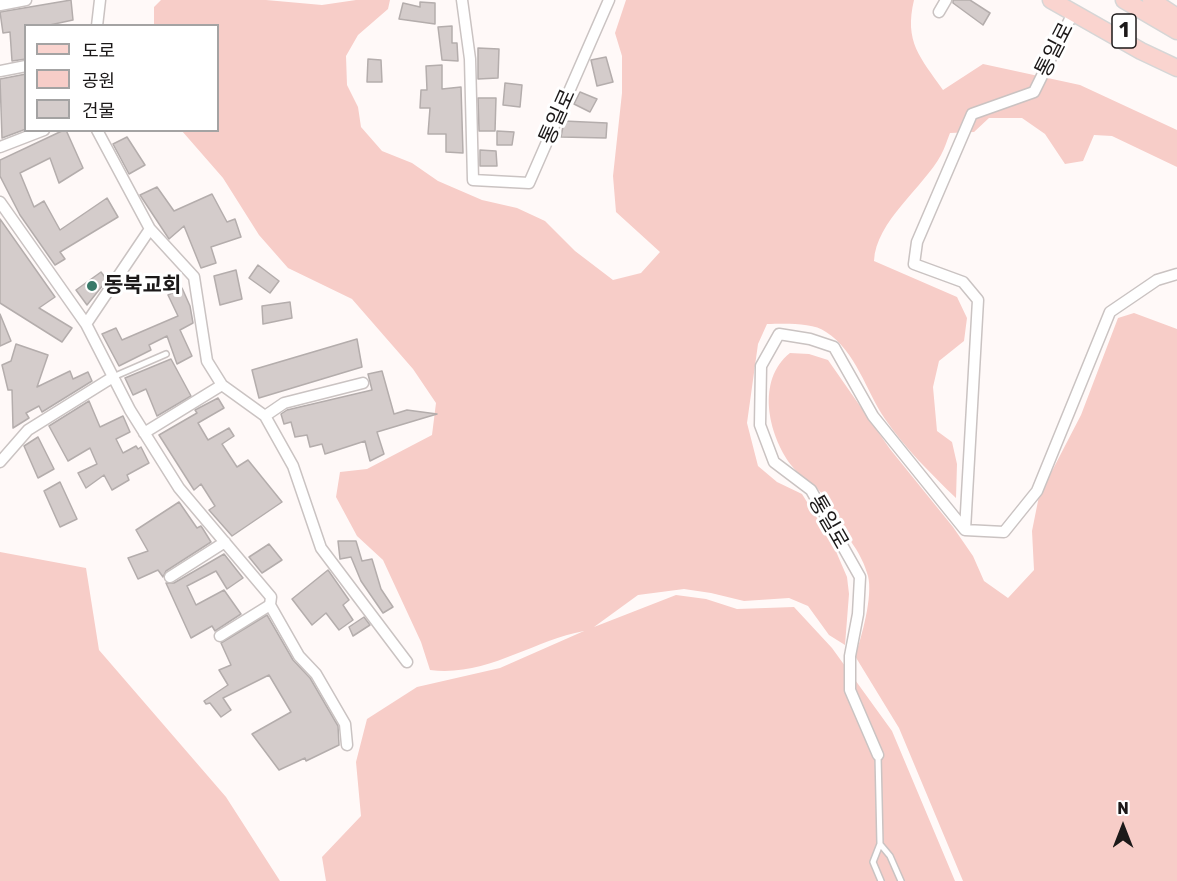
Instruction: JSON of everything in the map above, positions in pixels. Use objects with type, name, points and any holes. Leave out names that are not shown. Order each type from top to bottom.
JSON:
[{"type":"main road","points":[[1051,0],[1072,7],[1141,51],[1177,68]]},
{"type":"main road","name":"1","points":[[1124,0],[1177,31]]},
{"type":"main road","points":[[1151,0],[1177,17]]},
{"type":"main road","name":"통일로","points":[[1072,7],[1177,61]]},
{"type":"street","points":[[0,5],[26,0]]},
{"type":"street","points":[[97,24],[100,0]]},
{"type":"street","name":"통일로","points":[[462,0],[470,59],[473,180],[529,183],[609,0]]},
{"type":"street","points":[[939,12],[946,0]]},
{"type":"street","name":"통일로","points":[[965,530],[978,300],[963,282],[914,264],[917,242],[972,114],[1034,92],[1072,7]]},
{"type":"street","points":[[0,71],[24,66]]},
{"type":"street","points":[[0,147],[39,132]]},
{"type":"street","points":[[98,132],[150,229],[194,277],[207,361],[222,385],[265,416],[292,466],[321,548],[407,662]]},
{"type":"street","points":[[0,202],[86,324],[112,377],[179,488],[271,597],[270,605],[299,656],[316,674],[345,724],[347,744]]},
{"type":"street","points":[[86,324],[150,229]]},
{"type":"street","points":[[965,530],[1004,532],[1037,491],[1110,312],[1157,280],[1177,274]]},
{"type":"street","name":"통일로","points":[[878,755],[850,690],[850,656],[858,614],[860,577],[811,490],[774,462],[760,425],[761,366],[778,334],[810,339],[834,347],[873,416],[965,530]]},
{"type":"street","points":[[0,462],[28,430],[112,377]]},
{"type":"street","points":[[265,416],[284,404],[363,383]]},
{"type":"street","points":[[144,433],[222,385]]},
{"type":"street","points":[[170,577],[225,542]]},
{"type":"street","points":[[220,636],[270,605]]},
{"type":"lane","points":[[112,377],[166,354]]},
{"type":"lane","points":[[878,755],[880,844],[873,862],[881,881]]},
{"type":"lane","points":[[880,844],[890,856],[901,881]]},
{"type":"green space","points":[[161,0],[266,0],[322,5],[356,0],[390,0],[388,9],[358,35],[346,56],[347,85],[358,107],[361,127],[382,151],[412,163],[438,181],[482,200],[517,208],[545,221],[575,251],[613,280],[641,273],[660,252],[616,212],[613,176],[622,93],[622,56],[615,33],[626,0],[914,0],[911,27],[916,48],[943,90],[983,64],[1080,85],[1177,130],[1177,167],[1112,136],[1094,135],[1083,161],[1065,164],[1045,134],[1022,118],[989,118],[974,132],[950,133],[933,167],[883,232],[874,261],[957,297],[967,318],[964,341],[939,361],[933,387],[937,431],[952,442],[957,464],[956,498],[893,430],[878,408],[853,360],[836,340],[826,332],[813,327],[798,324],[767,324],[758,344],[747,423],[758,466],[777,482],[802,494],[832,542],[847,577],[849,594],[845,645],[829,635],[808,606],[789,598],[744,601],[684,589],[638,595],[594,627],[676,595],[706,599],[737,609],[794,607],[832,648],[892,731],[955,881],[326,881],[322,857],[361,816],[356,762],[367,719],[417,687],[500,668],[584,631],[471,668],[451,671],[430,670],[421,642],[383,560],[357,536],[336,497],[340,472],[367,469],[432,435],[436,403],[413,369],[352,299],[288,268],[259,235],[223,178],[183,132],[219,132],[219,24],[154,24],[154,7]]},
{"type":"green space","points":[[1134,313],[1177,329],[1177,881],[963,881],[899,728],[855,656],[868,605],[868,576],[858,553],[826,499],[791,465],[776,438],[769,408],[769,392],[773,378],[779,364],[790,353],[809,354],[828,360],[890,449],[953,527],[973,556],[984,581],[1008,598],[1034,570],[1032,531],[1039,496],[1081,415],[1118,318]]},
{"type":"green space","points":[[0,552],[86,568],[99,650],[226,797],[280,881],[0,881]]},
{"type":"building","points":[[71,0],[73,20],[54,24],[24,24],[24,59],[12,61],[10,32],[3,33],[0,12]]},
{"type":"building","points":[[953,0],[970,0],[990,13],[983,25],[953,3]]},
{"type":"building","points":[[420,2],[435,3],[435,24],[399,19],[403,3],[420,7]]},
{"type":"building","points":[[452,26],[452,43],[457,43],[458,61],[442,60],[438,27]]},
{"type":"building","points":[[478,48],[499,49],[498,78],[478,79]]},
{"type":"building","points":[[606,57],[613,82],[597,86],[591,60]]},
{"type":"building","points":[[368,59],[381,60],[382,82],[367,82]]},
{"type":"building","points":[[442,65],[442,89],[461,87],[463,153],[446,152],[446,134],[428,134],[430,108],[420,108],[421,90],[427,90],[426,66]]},
{"type":"building","points":[[24,74],[24,130],[2,138],[0,79]]},
{"type":"building","points":[[505,83],[522,85],[520,107],[503,105]]},
{"type":"building","points":[[580,92],[597,99],[590,112],[574,104]]},
{"type":"building","points":[[478,98],[496,98],[495,131],[479,131]]},
{"type":"building","points":[[564,121],[607,123],[606,138],[561,137]]},
{"type":"building","points":[[497,131],[514,132],[512,145],[497,145]]},
{"type":"building","points":[[60,132],[67,132],[83,168],[59,183],[50,158],[20,173],[34,207],[44,201],[60,230],[107,198],[118,217],[60,252],[65,259],[55,265],[20,215],[0,176],[0,160]]},
{"type":"building","points":[[127,137],[145,165],[129,174],[113,144]]},
{"type":"building","points":[[480,150],[496,151],[497,166],[480,166]]},
{"type":"building","points":[[157,187],[174,211],[212,194],[227,222],[235,219],[241,237],[211,247],[216,263],[201,268],[184,226],[169,239],[140,195]]},
{"type":"building","points":[[0,219],[55,297],[39,308],[72,328],[62,342],[0,303]]},
{"type":"building","points":[[258,265],[279,281],[270,293],[249,278]]},
{"type":"building","points":[[236,270],[242,299],[220,305],[214,276]]},
{"type":"building","name":"동북교회","points":[[101,272],[107,280],[87,305],[76,290]]},
{"type":"building","points":[[182,288],[190,306],[193,323],[180,330],[192,356],[177,364],[167,336],[149,345],[151,350],[119,366],[102,334],[116,328],[122,340],[178,316],[168,295]]},
{"type":"building","points":[[290,302],[292,318],[263,324],[262,306]]},
{"type":"building","points":[[0,314],[11,341],[0,346]]},
{"type":"building","points":[[357,339],[362,367],[259,398],[252,370]]},
{"type":"building","points":[[16,344],[48,355],[37,387],[70,371],[73,379],[88,372],[92,381],[42,412],[39,406],[26,413],[29,418],[13,428],[12,390],[8,390],[2,365],[11,361]]},
{"type":"building","points":[[171,359],[191,396],[157,416],[146,389],[133,395],[125,378]]},
{"type":"building","points":[[382,371],[394,414],[407,410],[437,414],[377,432],[384,454],[370,461],[365,441],[325,454],[322,444],[310,447],[307,435],[295,437],[291,422],[284,424],[281,414],[287,410],[372,390],[368,374]]},
{"type":"building","points":[[218,398],[224,408],[198,423],[208,440],[229,428],[234,436],[222,444],[237,467],[248,460],[282,502],[232,536],[209,510],[215,506],[201,484],[194,490],[159,435],[197,413],[195,410]]},
{"type":"building","points":[[89,401],[100,427],[123,416],[130,432],[116,439],[123,453],[136,446],[138,449],[141,447],[149,463],[127,475],[129,480],[112,490],[104,475],[86,488],[78,473],[97,464],[90,448],[68,461],[49,426]]},
{"type":"building","points":[[38,437],[54,469],[38,478],[24,446]]},
{"type":"building","points":[[60,482],[77,519],[60,527],[44,491]]},
{"type":"building","points":[[179,502],[197,528],[201,526],[211,542],[166,571],[163,577],[158,570],[138,579],[128,558],[148,551],[136,530]]},
{"type":"building","points":[[338,541],[356,541],[362,561],[372,559],[381,589],[393,607],[383,613],[361,581],[351,557],[340,559]]},
{"type":"building","points":[[269,544],[282,560],[262,573],[249,557]]},
{"type":"building","points":[[224,554],[243,578],[227,589],[216,571],[187,586],[196,605],[224,590],[241,614],[215,631],[212,626],[191,638],[166,583],[174,583]]},
{"type":"building","points":[[328,570],[349,600],[343,605],[353,620],[339,630],[326,613],[312,625],[292,599]]},
{"type":"building","points":[[267,615],[293,660],[310,678],[338,726],[339,745],[306,761],[305,758],[279,770],[252,734],[291,712],[269,675],[223,698],[231,710],[221,717],[210,703],[206,704],[204,701],[228,685],[219,670],[231,665],[221,643]]},
{"type":"building","points":[[364,617],[370,625],[353,636],[349,627]]},
{"type":"place","name":"동북교회","points":[[92,286]]}]
